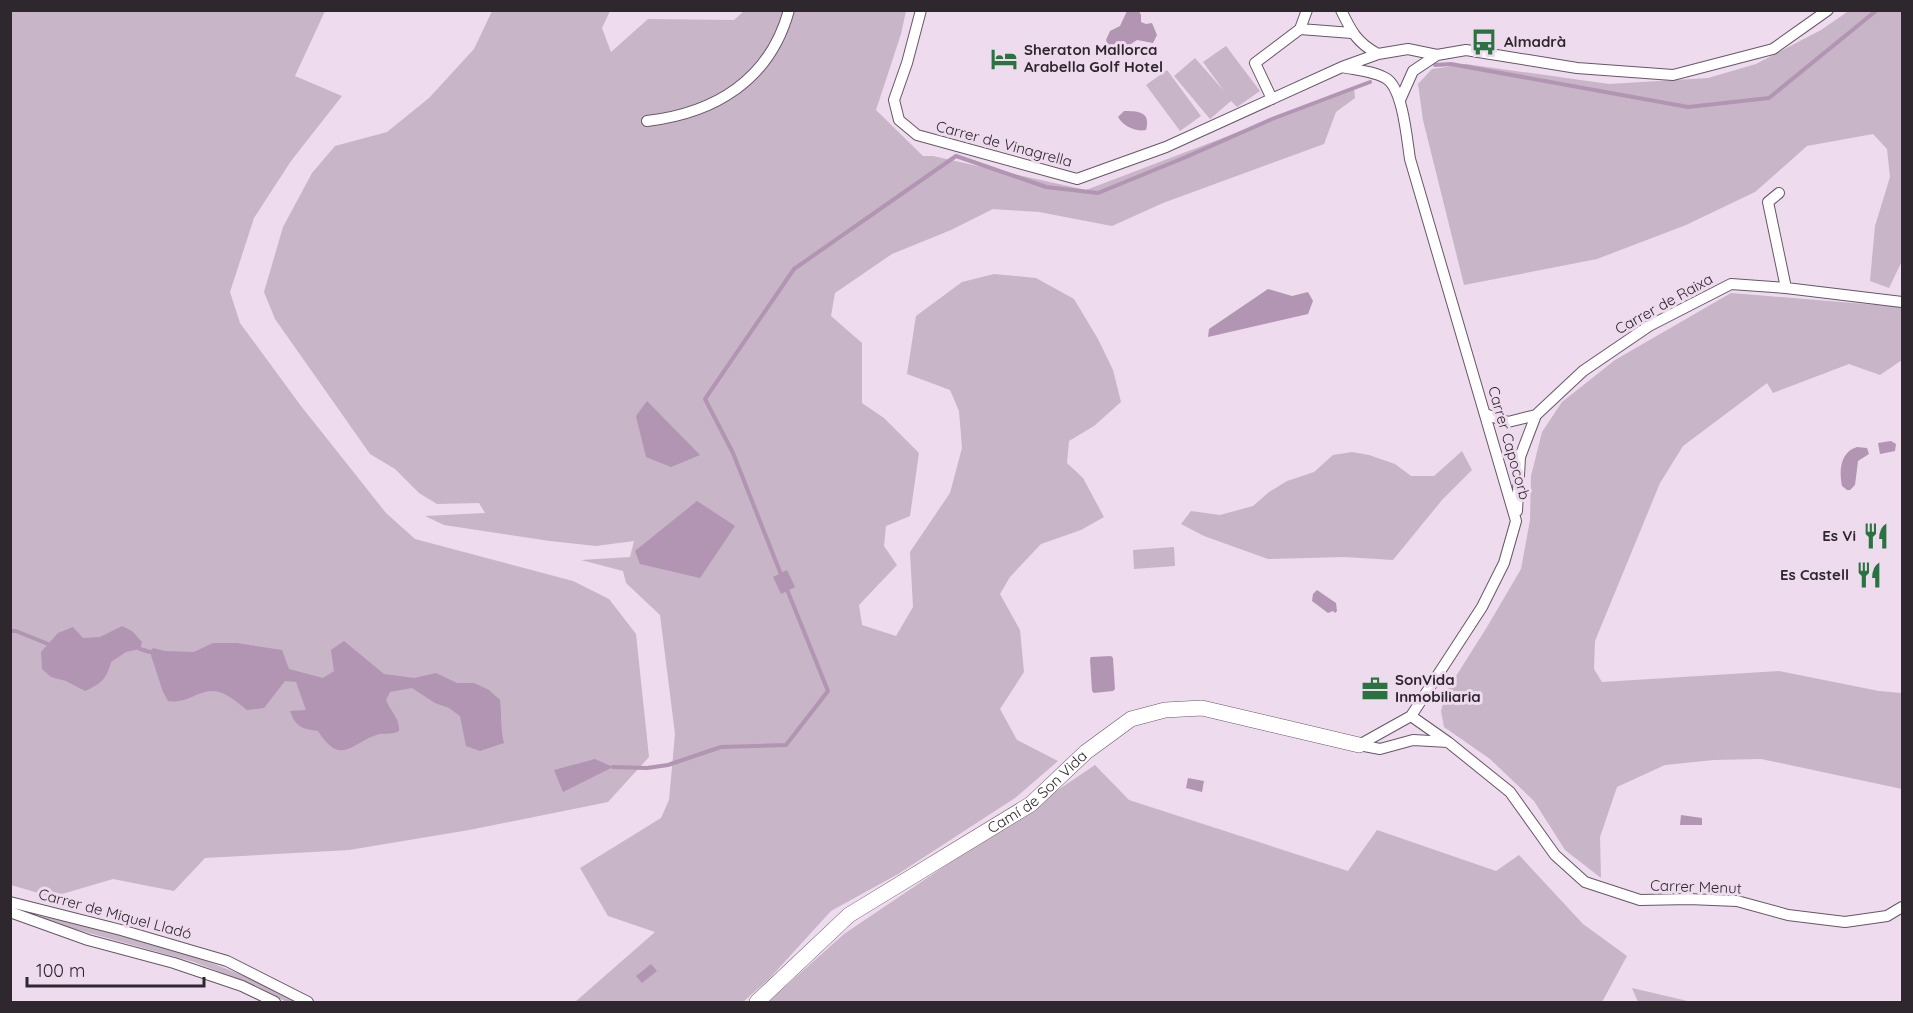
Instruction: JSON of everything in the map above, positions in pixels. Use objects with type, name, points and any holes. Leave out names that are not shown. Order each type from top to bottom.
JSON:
[{"type":"street","points":[[647,121],[673,118],[720,101],[738,89],[755,74],[771,53],[784,31],[789,10]]},
{"type":"street","name":"Carrer de Vinagrella","points":[[921,10],[907,63],[894,100],[898,120],[917,135],[1077,179],[1166,147],[1342,67],[1378,54],[1408,49],[1437,55]]},
{"type":"street","points":[[1272,99],[1255,63],[1300,29],[1307,10]]},
{"type":"street","points":[[1341,10],[1352,33],[1365,47],[1378,54]]},
{"type":"street","points":[[1401,100],[1413,70],[1437,55],[1466,50],[1577,68],[1673,75],[1773,49],[1828,10]]},
{"type":"street","points":[[1300,29],[1352,33]]},
{"type":"street","points":[[1342,67],[1389,80],[1401,100]]},
{"type":"street","name":"Carrer Capocorb","points":[[1359,745],[1411,716],[1482,607],[1504,563],[1516,521],[1410,159],[1401,100]]},
{"type":"street","points":[[1779,193],[1768,202],[1786,288]]},
{"type":"street","name":"Carrer de Raixa","points":[[1516,521],[1520,457],[1536,416],[1583,371],[1649,326],[1731,284],[1902,302]]},
{"type":"street","points":[[1485,414],[1508,422],[1536,416]]},
{"type":"street","name":"Camí de Son Vida","points":[[757,1002],[849,915],[1031,804],[1086,752],[1131,719],[1164,710],[1202,708],[1359,745]]},
{"type":"street","name":"Carrer Menut","points":[[1411,716],[1448,742],[1510,792],[1555,855],[1585,882],[1640,900],[1737,901],[1788,915],[1845,922],[1887,916],[1902,907]]},
{"type":"street","points":[[1359,745],[1380,749],[1413,740],[1448,742]]},
{"type":"street","name":"Carrer de Miquel Lladó","points":[[10,902],[121,930],[227,961],[308,1002]]},
{"type":"street","name":"Carrer de Miquel Lladó","points":[[10,912],[88,940],[174,963],[242,986],[275,1002]]},
{"type":"shaded area","points":[[745,10],[906,11],[901,34],[876,110],[923,156],[933,156],[1086,190],[1354,88],[1355,98],[1336,112],[1324,144],[1163,203],[1112,226],[1039,212],[993,209],[951,230],[892,254],[835,293],[831,316],[862,343],[862,403],[884,418],[919,453],[910,516],[886,526],[884,546],[897,565],[859,605],[862,625],[896,636],[913,607],[910,552],[950,493],[962,448],[959,411],[950,390],[907,374],[916,316],[962,282],[994,274],[1036,278],[1074,299],[1113,370],[1121,402],[1094,426],[1069,441],[1067,463],[1083,478],[1104,517],[1081,530],[1041,544],[1010,577],[1000,594],[1020,630],[1024,672],[1000,709],[1017,740],[1058,761],[1015,798],[898,874],[831,911],[769,979],[743,1002],[575,1002],[655,932],[608,916],[580,868],[661,818],[669,800],[675,734],[660,615],[626,583],[623,571],[581,560],[630,557],[634,541],[596,546],[550,541],[444,525],[425,516],[485,513],[479,503],[437,504],[419,493],[395,469],[370,454],[275,319],[264,292],[283,227],[312,173],[335,146],[387,132],[429,98],[474,49],[492,11],[610,11],[602,28],[611,52],[648,19],[734,20]]},
{"type":"shaded area","points":[[1850,10],[1902,11],[1902,261],[1889,288],[1870,281],[1875,226],[1890,177],[1887,149],[1873,134],[1807,146],[1755,192],[1686,225],[1597,259],[1464,285],[1423,120],[1418,84],[1432,69],[1466,64],[1609,84],[1708,78],[1756,64],[1821,30]]},
{"type":"shaded area","points":[[10,11],[325,11],[295,76],[342,96],[291,161],[254,218],[230,292],[240,323],[301,406],[386,513],[415,539],[573,581],[609,599],[636,634],[649,757],[608,802],[469,830],[349,850],[205,858],[174,891],[113,879],[52,897],[11,885]]},
{"type":"shaded area","points":[[1127,11],[1139,11],[1141,22],[1152,23],[1157,35],[1153,43],[1137,40],[1117,53],[1111,53],[1106,40],[1110,31],[1120,26]]},
{"type":"shaded area","points":[[1226,46],[1260,91],[1237,107],[1231,101],[1210,119],[1174,76],[1195,58],[1224,91],[1203,62]]},
{"type":"shaded area","points":[[1167,70],[1201,116],[1180,131],[1146,85]]},
{"type":"shaded area","points":[[1124,111],[1134,111],[1145,116],[1146,130],[1126,126],[1118,117]]},
{"type":"shaded area","points":[[1268,289],[1292,296],[1308,292],[1313,301],[1308,314],[1208,337],[1209,329]]},
{"type":"shaded area","points":[[1731,293],[1902,307],[1902,360],[1880,375],[1849,364],[1773,393],[1767,383],[1683,446],[1660,483],[1595,641],[1594,669],[1602,682],[1779,671],[1879,691],[1902,693],[1902,789],[1761,759],[1714,760],[1665,765],[1617,787],[1600,837],[1601,878],[1565,850],[1534,801],[1490,759],[1444,727],[1441,711],[1446,692],[1521,569],[1530,520],[1531,476],[1542,432],[1562,402],[1615,360]]},
{"type":"shaded area","points":[[647,401],[700,455],[671,467],[646,457],[636,416]]},
{"type":"shaded area","points":[[1891,441],[1896,444],[1895,451],[1880,454],[1878,443]]},
{"type":"shaded area","points":[[1857,447],[1867,448],[1869,454],[1858,461],[1855,485],[1847,490],[1842,486],[1842,463],[1847,453]]},
{"type":"shaded area","points":[[1462,451],[1472,470],[1442,500],[1393,560],[1344,557],[1268,559],[1204,536],[1181,524],[1191,511],[1220,515],[1253,506],[1269,492],[1287,481],[1314,472],[1333,455],[1352,452],[1369,455],[1395,464],[1411,476],[1434,476]]},
{"type":"shaded area","points":[[697,501],[735,526],[700,578],[640,564],[635,551]]},
{"type":"shaded area","points":[[1174,547],[1175,566],[1134,569],[1133,550]]},
{"type":"shaded area","points":[[787,570],[795,587],[781,594],[773,577]]},
{"type":"shaded area","points":[[1317,590],[1336,603],[1335,613],[1333,611],[1328,613],[1312,601],[1313,594]]},
{"type":"shaded area","points":[[122,626],[132,631],[142,642],[140,649],[126,652],[111,662],[105,676],[91,688],[85,691],[66,681],[51,677],[42,669],[41,652],[58,633],[73,627],[83,638],[100,637]]},
{"type":"shaded area","points":[[344,641],[384,674],[414,678],[436,673],[457,683],[474,683],[489,690],[500,700],[504,743],[480,751],[466,746],[460,716],[412,688],[390,692],[386,700],[396,718],[399,731],[380,734],[341,750],[326,742],[318,731],[304,728],[294,721],[290,711],[306,710],[296,682],[285,681],[264,708],[247,710],[236,701],[214,691],[181,701],[168,701],[150,652],[153,648],[165,651],[194,652],[213,643],[237,643],[282,650],[289,669],[323,678],[334,671],[331,650]]},
{"type":"shaded area","points":[[1111,656],[1115,689],[1094,693],[1090,659],[1091,657]]},
{"type":"shaded area","points":[[595,759],[613,767],[563,792],[554,770]]},
{"type":"shaded area","points":[[1095,765],[1129,800],[1348,871],[1377,830],[1496,871],[1519,855],[1583,924],[1627,956],[1602,1002],[768,1002],[844,934]]},
{"type":"shaded area","points":[[1188,778],[1204,781],[1202,792],[1186,788]]},
{"type":"shaded area","points":[[1681,815],[1702,818],[1702,825],[1680,825]]},
{"type":"shaded area","points":[[17,911],[161,946],[266,985],[299,1002],[287,1002],[241,980],[194,962]]},
{"type":"shaded area","points":[[651,964],[657,971],[642,983],[636,976]]},
{"type":"shaded area","points":[[1632,988],[1692,1002],[1638,1002]]},
{"type":"waterway","points":[[1435,65],[1451,64],[1688,107],[1769,98],[1877,10]]},
{"type":"waterway","points":[[782,577],[733,453],[705,399],[794,269],[956,156],[1046,187],[1098,193],[1272,119],[1370,82]]},
{"type":"waterway","points":[[613,767],[647,768],[668,765],[721,747],[786,745],[828,691],[786,587]]},
{"type":"waterway","points":[[10,631],[16,631],[48,644]]},
{"type":"waterway","points":[[140,649],[150,652]]},
{"type":"place","name":"Almadrà","points":[[1484,42]]},
{"type":"place","name":"Sheraton Mallorca Arabella Golf Hotel","points":[[1004,59]]},
{"type":"place","name":"Es Vi","points":[[1876,536]]},
{"type":"place","name":"Es Castell","points":[[1869,575]]},
{"type":"place","name":"SonVida Inmobiliaria","points":[[1375,689]]}]
